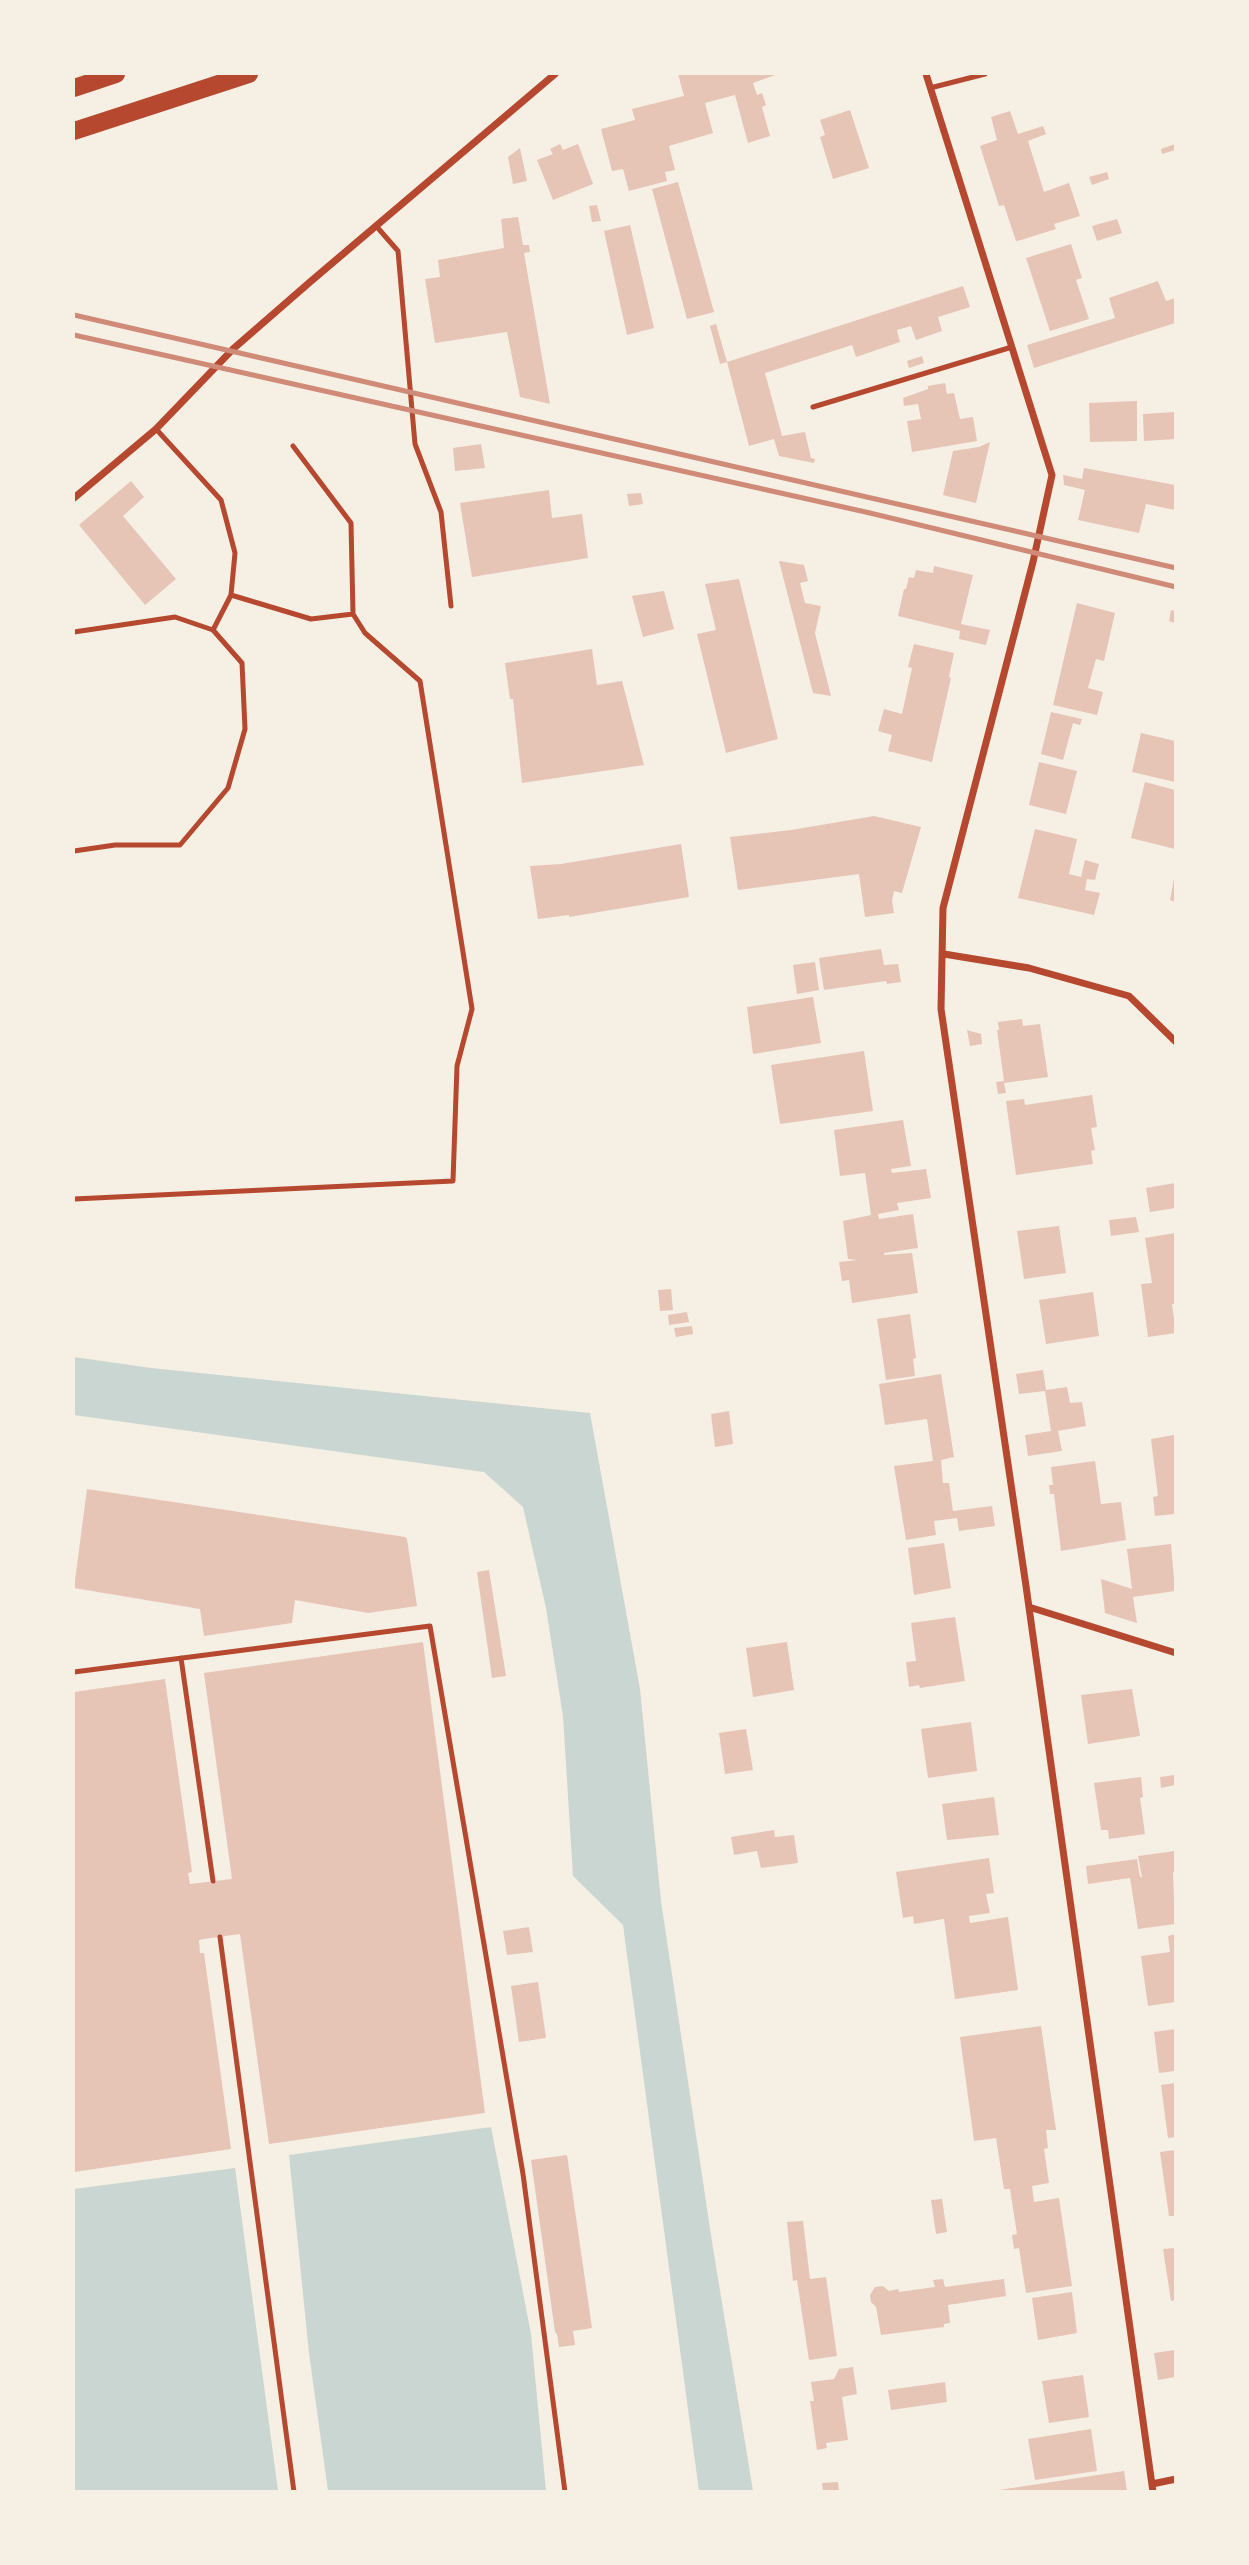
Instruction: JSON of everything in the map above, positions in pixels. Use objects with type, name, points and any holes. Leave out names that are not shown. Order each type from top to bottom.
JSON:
[{"type":"main road","points":[[74,88],[116,74]]},
{"type":"main road","points":[[74,131],[249,74]]},
{"type":"street","points":[[74,498],[156,429],[233,349],[555,74]]},
{"type":"street","points":[[926,74],[1052,475],[1033,562],[943,908],[941,1009],[1029,1607],[1153,2488],[1175,2479]]},
{"type":"street","points":[[944,954],[1029,968],[1129,996],[1175,1042]]},
{"type":"street","points":[[1029,1607],[1175,1653]]},
{"type":"lane","points":[[930,88],[985,74]]},
{"type":"lane","points":[[377,227],[398,251],[415,444],[441,512],[451,606]]},
{"type":"lane","points":[[813,407],[1012,347]]},
{"type":"lane","points":[[156,429],[221,500],[235,553],[231,595],[213,630]]},
{"type":"lane","points":[[74,1199],[453,1181],[457,1066],[472,1009],[420,681],[365,633],[353,614],[351,523],[293,446]]},
{"type":"lane","points":[[231,595],[311,619],[353,614]]},
{"type":"lane","points":[[74,632],[175,617],[213,630],[242,663],[245,729],[229,788],[180,845],[115,845],[74,851]]},
{"type":"lane","points":[[74,1672],[430,1626],[523,2174],[565,2491]]},
{"type":"lane","points":[[181,1658],[213,1881]]},
{"type":"lane","points":[[220,1937],[294,2491]]},
{"type":"shaded area","points":[[74,1357],[151,1368],[590,1413],[640,1689],[661,1901],[712,2242],[753,2491],[699,2491],[623,1925],[573,1876],[563,1716],[546,1608],[523,1507],[484,1472],[74,1415]]},
{"type":"shaded area","points":[[491,2127],[531,2334],[546,2491],[328,2491],[309,2353],[289,2155]]},
{"type":"shaded area","points":[[235,2168],[278,2491],[74,2491],[74,2189]]},
{"type":"building","points":[[678,74],[778,74],[753,83],[757,95],[762,93],[766,105],[762,107],[770,136],[748,143],[735,95],[705,103],[713,133],[669,146],[675,170],[665,172],[667,181],[629,191],[623,169],[612,171],[601,129],[635,120],[632,109],[684,96]]},
{"type":"building","points":[[850,110],[869,168],[833,179],[820,137],[825,135],[820,120]]},
{"type":"building","points":[[1010,111],[1018,134],[1043,126],[1046,134],[1028,141],[1044,192],[1069,183],[1080,216],[1054,224],[1056,229],[1016,241],[1004,205],[999,206],[980,146],[997,140],[991,117]]},
{"type":"building","points":[[560,144],[563,150],[578,144],[593,184],[553,200],[537,160],[553,154],[550,149]]},
{"type":"building","points":[[1175,144],[1175,150],[1162,154],[1161,149]]},
{"type":"building","points":[[520,148],[527,181],[513,184],[508,157]]},
{"type":"building","points":[[1107,172],[1109,179],[1092,185],[1089,177]]},
{"type":"building","points":[[678,182],[714,312],[687,319],[652,189]]},
{"type":"building","points":[[597,205],[601,221],[592,222],[589,206]]},
{"type":"building","points":[[518,217],[523,245],[529,245],[530,252],[524,253],[550,404],[520,397],[507,332],[435,343],[425,279],[440,277],[438,260],[504,248],[501,219]]},
{"type":"building","points":[[1117,219],[1122,233],[1097,241],[1092,226]]},
{"type":"building","points":[[630,225],[654,328],[627,335],[604,231]]},
{"type":"building","points":[[1071,244],[1082,278],[1076,280],[1089,319],[1050,331],[1026,258]]},
{"type":"building","points":[[1158,281],[1166,301],[1175,298],[1175,323],[1034,368],[1027,345],[1115,318],[1109,298]]},
{"type":"building","points":[[963,286],[970,307],[938,317],[942,331],[916,340],[911,326],[897,330],[900,342],[856,357],[852,345],[765,373],[782,436],[805,432],[814,463],[779,456],[774,439],[749,446],[727,362]]},
{"type":"building","points":[[716,324],[727,362],[720,364],[710,326]]},
{"type":"building","points":[[922,356],[924,363],[909,368],[907,361]]},
{"type":"building","points":[[945,383],[947,394],[954,393],[960,419],[973,417],[977,441],[912,452],[907,421],[921,419],[918,404],[904,406],[903,398],[928,389],[928,386]]},
{"type":"building","points":[[1137,401],[1137,441],[1090,442],[1089,403]]},
{"type":"building","points":[[1175,412],[1175,439],[1144,441],[1143,414]]},
{"type":"building","points":[[990,442],[976,503],[943,495],[953,451],[979,447]]},
{"type":"building","points":[[481,444],[485,468],[455,471],[453,448]]},
{"type":"building","points":[[1084,468],[1175,485],[1175,510],[1146,504],[1139,533],[1078,520],[1085,490],[1064,485],[1063,475],[1082,479]]},
{"type":"building","points":[[131,481],[144,497],[123,516],[176,579],[145,605],[79,525]]},
{"type":"building","points":[[549,490],[552,518],[582,514],[588,558],[472,577],[460,503]]},
{"type":"building","points":[[641,493],[643,504],[629,506],[627,494]]},
{"type":"building","points":[[779,561],[804,565],[808,581],[800,583],[805,603],[821,606],[815,633],[831,696],[813,693]]},
{"type":"building","points":[[934,566],[973,575],[961,624],[990,630],[986,645],[959,639],[960,631],[898,616],[909,577],[914,578],[916,570],[933,573]]},
{"type":"building","points":[[739,579],[778,739],[726,753],[697,634],[716,630],[705,584]]},
{"type":"building","points":[[664,591],[674,629],[643,637],[632,596]]},
{"type":"building","points":[[1077,603],[1115,613],[1104,661],[1096,659],[1088,688],[1103,692],[1097,715],[1053,705]]},
{"type":"building","points":[[1171,610],[1175,611],[1175,623],[1169,621]]},
{"type":"building","points":[[914,644],[954,653],[932,762],[888,751],[892,735],[878,731],[884,709],[902,714]]},
{"type":"building","points":[[592,649],[597,685],[622,681],[644,765],[522,783],[513,699],[510,699],[505,663]]},
{"type":"building","points":[[1051,712],[1082,719],[1080,725],[1073,723],[1063,760],[1041,754]]},
{"type":"building","points":[[1141,733],[1175,741],[1175,782],[1132,772]]},
{"type":"building","points":[[1039,762],[1077,771],[1066,814],[1029,805]]},
{"type":"building","points":[[1145,782],[1175,790],[1175,849],[1131,838]]},
{"type":"building","points":[[874,816],[921,827],[902,893],[894,891],[894,913],[865,917],[859,874],[738,890],[730,837]]},
{"type":"building","points":[[1035,829],[1077,839],[1069,874],[1081,877],[1085,860],[1099,864],[1095,880],[1087,879],[1085,890],[1100,893],[1094,915],[1018,898]]},
{"type":"building","points":[[681,844],[689,897],[569,917],[538,919],[530,866],[561,864]]},
{"type":"building","points":[[1175,878],[1175,902],[1170,900]]},
{"type":"building","points":[[881,949],[884,965],[898,964],[901,982],[887,984],[886,981],[824,990],[819,958]]},
{"type":"building","points":[[815,962],[819,990],[797,994],[793,965]]},
{"type":"building","points":[[813,997],[821,1043],[753,1054],[747,1007]]},
{"type":"building","points":[[1022,1019],[1023,1026],[1040,1024],[1048,1077],[1004,1083],[1006,1093],[998,1094],[996,1082],[1004,1081],[998,1022]]},
{"type":"building","points":[[967,1030],[981,1034],[982,1044],[970,1046]]},
{"type":"building","points":[[864,1051],[873,1111],[780,1124],[771,1065]]},
{"type":"building","points":[[1092,1095],[1097,1127],[1091,1128],[1095,1150],[1091,1151],[1093,1164],[1016,1175],[1006,1101],[1024,1099],[1025,1105]]},
{"type":"building","points":[[903,1120],[911,1166],[891,1169],[892,1173],[926,1169],[931,1198],[897,1203],[899,1210],[878,1214],[879,1219],[913,1214],[918,1248],[884,1255],[912,1253],[918,1293],[852,1303],[849,1280],[842,1281],[839,1262],[857,1260],[848,1259],[843,1221],[871,1215],[865,1173],[840,1176],[834,1130]]},
{"type":"building","points":[[1175,1183],[1175,1208],[1150,1212],[1146,1188]]},
{"type":"building","points":[[1136,1217],[1139,1232],[1111,1236],[1109,1220]]},
{"type":"building","points":[[1059,1226],[1066,1273],[1024,1279],[1017,1231]]},
{"type":"building","points":[[1175,1233],[1175,1304],[1172,1304],[1176,1333],[1148,1337],[1141,1284],[1152,1283],[1145,1238]]},
{"type":"building","points":[[671,1289],[673,1310],[660,1311],[658,1290]]},
{"type":"building","points":[[1093,1292],[1099,1336],[1046,1344],[1039,1300]]},
{"type":"building","points":[[687,1312],[689,1322],[669,1325],[668,1315]]},
{"type":"building","points":[[910,1314],[916,1358],[913,1359],[915,1376],[886,1380],[877,1319]]},
{"type":"building","points":[[692,1326],[693,1334],[676,1337],[674,1328]]},
{"type":"building","points":[[1043,1370],[1046,1390],[1067,1387],[1070,1403],[1082,1402],[1086,1426],[1058,1431],[1062,1451],[1028,1456],[1025,1435],[1051,1431],[1045,1391],[1019,1394],[1016,1374]]},
{"type":"building","points":[[941,1374],[954,1457],[941,1460],[943,1483],[949,1483],[953,1511],[992,1506],[995,1526],[959,1531],[957,1518],[934,1521],[936,1535],[906,1540],[894,1466],[933,1461],[927,1419],[885,1425],[879,1384]]},
{"type":"building","points":[[729,1411],[733,1444],[715,1447],[711,1414]]},
{"type":"building","points":[[1174,1435],[1175,1514],[1155,1516],[1153,1497],[1158,1496],[1151,1439]]},
{"type":"building","points":[[1095,1461],[1101,1504],[1121,1502],[1126,1540],[1061,1551],[1054,1494],[1050,1494],[1049,1485],[1053,1485],[1051,1467]]},
{"type":"building","points":[[87,1489],[405,1537],[417,1606],[368,1613],[295,1600],[292,1623],[204,1636],[200,1609],[74,1588]]},
{"type":"building","points":[[944,1543],[951,1588],[914,1595],[908,1548]]},
{"type":"building","points":[[1171,1544],[1175,1591],[1133,1597],[1137,1623],[1105,1613],[1101,1579],[1132,1589],[1127,1549]]},
{"type":"building","points":[[489,1570],[506,1676],[492,1678],[477,1572]]},
{"type":"building","points":[[955,1617],[965,1681],[920,1688],[919,1685],[909,1687],[906,1662],[916,1661],[911,1623]]},
{"type":"building","points":[[423,1642],[485,2113],[269,2144],[240,1934],[204,1939],[199,1940],[200,1953],[204,1953],[231,2149],[74,2172],[74,1692],[165,1679],[192,1872],[188,1873],[190,1884],[232,1879],[204,1673]]},
{"type":"building","points":[[787,1642],[794,1690],[753,1697],[746,1648]]},
{"type":"building","points":[[1132,1689],[1140,1736],[1088,1744],[1081,1695]]},
{"type":"building","points":[[971,1722],[977,1771],[928,1778],[921,1729]]},
{"type":"building","points":[[746,1729],[753,1770],[725,1774],[719,1733]]},
{"type":"building","points":[[1175,1775],[1175,1785],[1161,1788],[1160,1777]]},
{"type":"building","points":[[1141,1777],[1143,1797],[1140,1798],[1145,1834],[1109,1839],[1108,1830],[1101,1830],[1094,1783]]},
{"type":"building","points":[[994,1797],[999,1835],[947,1840],[942,1804]]},
{"type":"building","points":[[774,1830],[775,1837],[794,1835],[798,1863],[761,1868],[757,1851],[734,1855],[731,1837]]},
{"type":"building","points":[[1175,1851],[1175,1924],[1138,1929],[1130,1878],[1088,1884],[1086,1866],[1137,1859],[1142,1877],[1138,1856]]},
{"type":"building","points":[[989,1858],[994,1893],[986,1894],[990,1913],[969,1916],[970,1923],[1008,1917],[1018,1990],[955,1999],[944,1919],[914,1924],[913,1916],[903,1918],[896,1872]]},
{"type":"building","points":[[529,1927],[533,1952],[507,1955],[503,1931]]},
{"type":"building","points":[[1175,1934],[1175,2002],[1148,2006],[1141,1956],[1170,1952],[1168,1936]]},
{"type":"building","points":[[538,1982],[546,2038],[519,2042],[511,1986]]},
{"type":"building","points":[[1041,2026],[1056,2130],[1046,2130],[1048,2148],[1044,2149],[1049,2183],[1032,2186],[1034,2202],[1059,2198],[1072,2286],[1026,2293],[1019,2248],[1014,2249],[1012,2235],[1017,2234],[1010,2189],[1004,2189],[996,2138],[974,2141],[960,2037]]},
{"type":"building","points":[[1175,2029],[1175,2071],[1159,2073],[1154,2032]]},
{"type":"building","points":[[1175,2083],[1175,2137],[1168,2138],[1161,2085]]},
{"type":"building","points":[[1175,2150],[1175,2216],[1169,2216],[1160,2152]]},
{"type":"building","points":[[567,2155],[592,2328],[573,2331],[575,2345],[559,2347],[531,2160]]},
{"type":"building","points":[[942,2199],[947,2232],[936,2234],[931,2200]]},
{"type":"building","points":[[803,2221],[810,2279],[826,2277],[837,2356],[809,2360],[797,2280],[793,2281],[787,2222]]},
{"type":"building","points":[[1175,2248],[1175,2300],[1171,2301],[1163,2249]]},
{"type":"building","points":[[943,2279],[945,2287],[1004,2279],[1006,2296],[948,2305],[950,2323],[944,2324],[944,2327],[881,2335],[876,2307],[871,2302],[870,2295],[875,2287],[883,2286],[889,2291],[898,2289],[899,2292],[935,2287],[933,2280]]},
{"type":"building","points":[[1072,2292],[1077,2333],[1038,2340],[1032,2298]]},
{"type":"building","points":[[1175,2350],[1175,2377],[1158,2380],[1154,2353]]},
{"type":"building","points":[[853,2367],[857,2394],[842,2397],[848,2440],[826,2443],[827,2448],[817,2450],[810,2401],[814,2401],[811,2382],[834,2379],[839,2369]]},
{"type":"building","points":[[1083,2375],[1089,2417],[1049,2423],[1042,2381]]},
{"type":"building","points":[[945,2382],[947,2402],[891,2410],[888,2390]]},
{"type":"building","points":[[1091,2429],[1097,2471],[1035,2480],[1028,2439]]},
{"type":"building","points":[[1124,2471],[1127,2491],[999,2491],[999,2490]]},
{"type":"building","points":[[838,2482],[839,2491],[823,2491],[822,2483]]},
{"type":"railway","points":[[74,315],[1176,568]]},
{"type":"railway","points":[[74,335],[870,513],[1176,587]]}]
